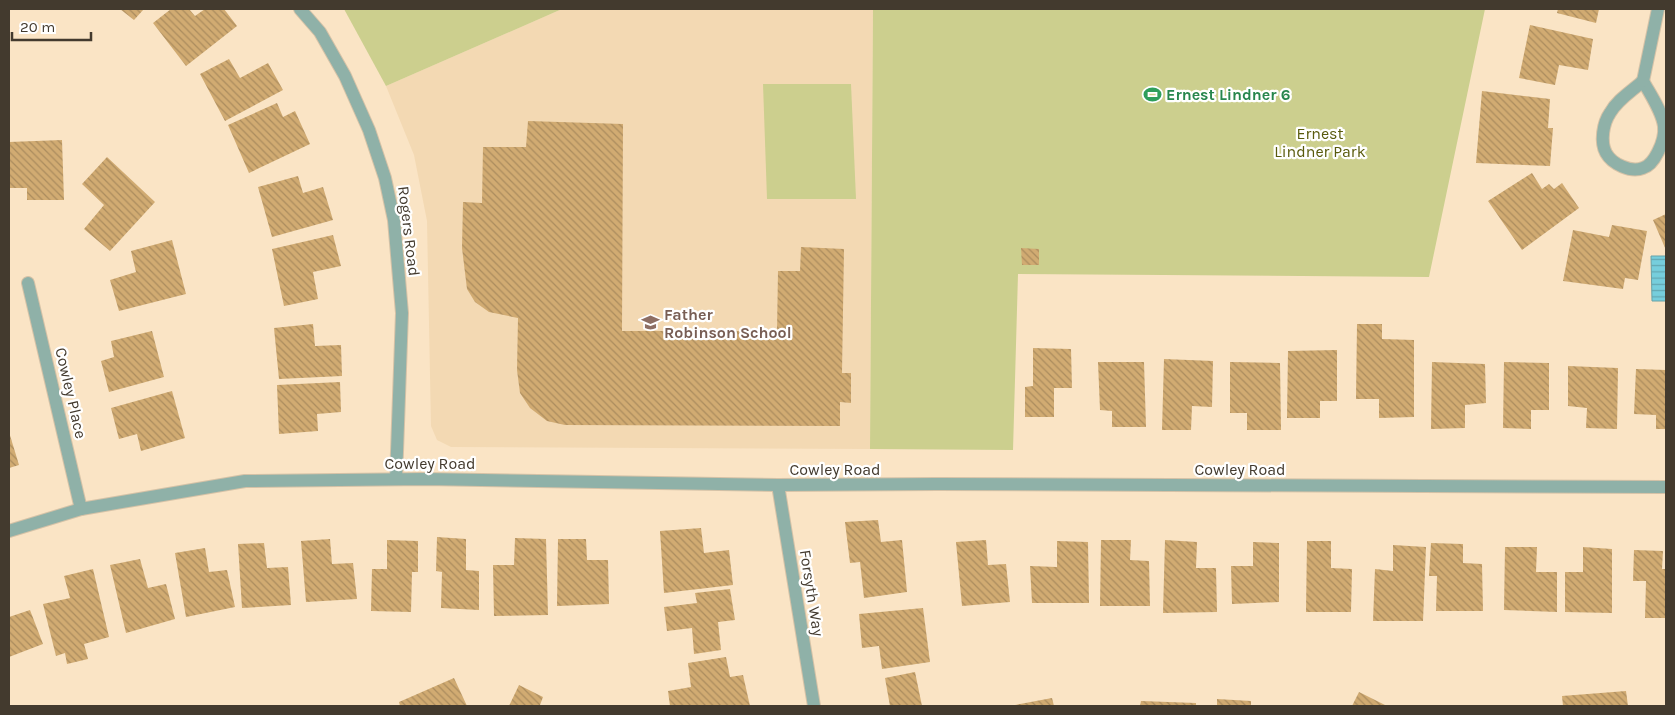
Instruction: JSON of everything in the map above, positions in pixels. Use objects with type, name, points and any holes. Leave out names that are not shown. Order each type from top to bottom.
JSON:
[{"type":"street","name":"Rogers Road","points":[[300,9],[320,32],[345,76],[369,130],[380,162],[394,220],[402,313],[396,479]]},
{"type":"street","points":[[1643,81],[1662,119],[1664,135],[1662,144],[1652,161],[1641,169],[1633,169],[1618,164],[1610,158],[1604,148],[1603,133],[1609,114],[1614,106],[1643,81],[1658,9]]},
{"type":"street","name":"Cowley Place","points":[[28,283],[81,509]]},
{"type":"street","name":"Cowley Road","points":[[9,531],[81,509],[245,481],[396,479],[778,485],[1666,487]]},
{"type":"street","name":"Forsyth Way","points":[[778,485],[814,706]]},
{"type":"shaded area","name":"Father Robinson School","points":[[562,9],[873,9],[870,449],[451,447],[437,440],[431,426],[427,221],[414,155],[386,86]]},
{"type":"green space","points":[[344,9],[562,9],[386,86]]},
{"type":"green space","name":"Ernest Lindner Park","points":[[873,9],[1485,9],[1429,277],[1018,274],[1013,450],[870,449]]},
{"type":"green space","points":[[763,84],[851,84],[856,199],[767,199]]},
{"type":"water","points":[[1651,256],[1666,256],[1666,301],[1652,301]]},
{"type":"building","points":[[120,9],[144,9],[134,20]]},
{"type":"building","points":[[171,9],[189,9],[195,16],[205,9],[224,9],[237,26],[186,66],[153,23]]},
{"type":"building","points":[[1558,9],[1599,9],[1596,23],[1557,13]]},
{"type":"building","points":[[1530,25],[1593,39],[1588,70],[1559,65],[1555,85],[1519,78]]},
{"type":"building","points":[[229,59],[240,78],[268,63],[283,90],[225,121],[200,74]]},
{"type":"building","points":[[1482,91],[1550,99],[1548,128],[1553,128],[1550,166],[1476,163]]},
{"type":"building","points":[[277,103],[283,117],[295,111],[310,144],[249,173],[228,125]]},
{"type":"building","points":[[528,121],[623,124],[622,331],[777,331],[778,271],[800,271],[801,247],[844,249],[842,373],[851,373],[851,403],[840,402],[840,426],[565,425],[547,421],[530,408],[520,393],[517,370],[518,318],[489,312],[475,302],[467,289],[462,248],[463,202],[482,203],[483,147],[526,147]]},
{"type":"building","points":[[62,140],[64,200],[27,200],[27,188],[9,188],[9,142]]},
{"type":"building","points":[[107,157],[155,202],[110,251],[84,229],[104,205],[82,184]]},
{"type":"building","points":[[1532,173],[1542,189],[1549,184],[1554,189],[1562,183],[1579,208],[1522,250],[1488,201]]},
{"type":"building","points":[[298,176],[303,193],[323,187],[333,220],[272,237],[258,187]]},
{"type":"building","points":[[1666,214],[1666,250],[1653,220]]},
{"type":"building","points":[[1612,225],[1647,231],[1638,280],[1625,278],[1623,289],[1563,281],[1573,230],[1609,237]]},
{"type":"building","points":[[333,235],[341,266],[313,272],[318,299],[284,306],[272,249]]},
{"type":"building","points":[[172,240],[186,294],[119,311],[110,280],[136,272],[131,251]]},
{"type":"building","points":[[1021,248],[1039,249],[1039,265],[1022,265]]},
{"type":"building","points":[[313,324],[315,346],[341,345],[342,376],[279,379],[274,328]]},
{"type":"building","points":[[1357,324],[1382,324],[1382,339],[1414,340],[1414,417],[1379,418],[1379,399],[1356,399]]},
{"type":"building","points":[[152,331],[164,377],[109,392],[101,361],[114,357],[111,341]]},
{"type":"building","points":[[1033,348],[1071,349],[1072,388],[1054,388],[1054,417],[1025,417],[1025,387],[1033,386]]},
{"type":"building","points":[[1337,350],[1337,401],[1320,401],[1320,418],[1287,418],[1288,351]]},
{"type":"building","points":[[1164,359],[1213,361],[1212,407],[1192,406],[1191,430],[1162,430]]},
{"type":"building","points":[[1098,362],[1144,362],[1146,427],[1112,427],[1112,411],[1100,410]]},
{"type":"building","points":[[1230,362],[1280,363],[1281,430],[1247,430],[1247,413],[1230,413]]},
{"type":"building","points":[[1432,362],[1485,364],[1486,403],[1465,405],[1465,428],[1431,429]]},
{"type":"building","points":[[1504,362],[1549,363],[1549,410],[1531,410],[1531,429],[1503,428]]},
{"type":"building","points":[[1568,366],[1618,368],[1617,429],[1586,428],[1587,408],[1568,406]]},
{"type":"building","points":[[1636,369],[1666,370],[1666,429],[1656,429],[1656,415],[1634,414]]},
{"type":"building","points":[[340,382],[341,412],[317,414],[318,431],[279,434],[277,385]]},
{"type":"building","points":[[172,391],[185,438],[141,451],[137,434],[119,439],[111,408]]},
{"type":"building","points":[[9,432],[19,465],[9,468]]},
{"type":"building","points":[[878,520],[881,542],[902,540],[907,592],[864,598],[860,562],[850,563],[845,522]]},
{"type":"building","points":[[701,528],[704,553],[729,550],[733,585],[664,593],[660,531]]},
{"type":"building","points":[[437,537],[466,539],[466,570],[479,571],[479,610],[441,608],[442,572],[436,571]]},
{"type":"building","points":[[515,538],[546,539],[548,615],[494,616],[493,565],[514,565]]},
{"type":"building","points":[[330,539],[332,564],[353,563],[357,599],[306,602],[301,541]]},
{"type":"building","points":[[558,539],[586,539],[587,560],[608,560],[609,604],[557,606]]},
{"type":"building","points":[[387,540],[418,541],[418,572],[412,572],[411,612],[371,611],[372,569],[387,569]]},
{"type":"building","points":[[986,540],[988,565],[1006,564],[1010,602],[962,606],[956,542]]},
{"type":"building","points":[[1101,540],[1131,540],[1130,560],[1149,561],[1150,606],[1100,606]]},
{"type":"building","points":[[1165,540],[1197,542],[1196,568],[1216,568],[1217,612],[1163,613]]},
{"type":"building","points":[[1057,541],[1088,542],[1089,603],[1032,603],[1030,566],[1057,567]]},
{"type":"building","points":[[1307,541],[1331,541],[1331,568],[1352,569],[1351,612],[1306,612]]},
{"type":"building","points":[[1253,542],[1279,543],[1279,602],[1232,604],[1231,566],[1253,566]]},
{"type":"building","points":[[264,543],[267,568],[288,567],[291,605],[242,608],[238,544]]},
{"type":"building","points":[[1431,543],[1463,544],[1463,563],[1482,564],[1483,611],[1436,611],[1437,576],[1429,576]]},
{"type":"building","points":[[1393,545],[1426,547],[1423,621],[1373,621],[1375,569],[1393,571]]},
{"type":"building","points":[[1505,547],[1537,547],[1536,572],[1557,572],[1557,612],[1504,610]]},
{"type":"building","points":[[1583,547],[1612,549],[1612,613],[1565,612],[1565,572],[1583,572]]},
{"type":"building","points":[[205,548],[209,572],[227,570],[235,607],[186,617],[175,553]]},
{"type":"building","points":[[1634,550],[1663,551],[1662,569],[1666,569],[1666,618],[1645,618],[1646,581],[1633,581]]},
{"type":"building","points":[[140,559],[148,588],[166,584],[175,619],[126,633],[110,565]]},
{"type":"building","points":[[93,569],[109,637],[84,644],[88,659],[67,664],[65,653],[56,656],[43,604],[70,598],[64,576]]},
{"type":"building","points":[[730,589],[735,620],[718,622],[721,650],[694,654],[692,628],[667,631],[664,607],[697,603],[695,593]]},
{"type":"building","points":[[923,608],[930,662],[882,669],[879,646],[862,648],[859,614]]},
{"type":"building","points":[[30,610],[43,644],[9,657],[9,617]]},
{"type":"building","points":[[726,657],[730,677],[743,675],[750,706],[670,706],[668,691],[691,687],[688,663]]},
{"type":"building","points":[[915,672],[922,706],[890,706],[885,678]]},
{"type":"building","points":[[454,678],[467,706],[400,706],[399,702]]},
{"type":"building","points":[[519,685],[543,697],[540,705],[543,706],[509,706]]},
{"type":"building","points":[[1626,691],[1628,706],[1563,706],[1562,696]]},
{"type":"building","points":[[1359,692],[1387,706],[1352,706]]},
{"type":"building","points":[[1052,698],[1054,706],[1015,706],[1015,705]]},
{"type":"building","points":[[1217,699],[1251,701],[1251,706],[1217,706]]},
{"type":"building","points":[[1141,701],[1196,703],[1196,706],[1140,706]]},
{"type":"place","name":"Ernest Lindner 6","points":[[1152,94]]},
{"type":"place","name":"Father Robinson School","points":[[650,323]]}]
